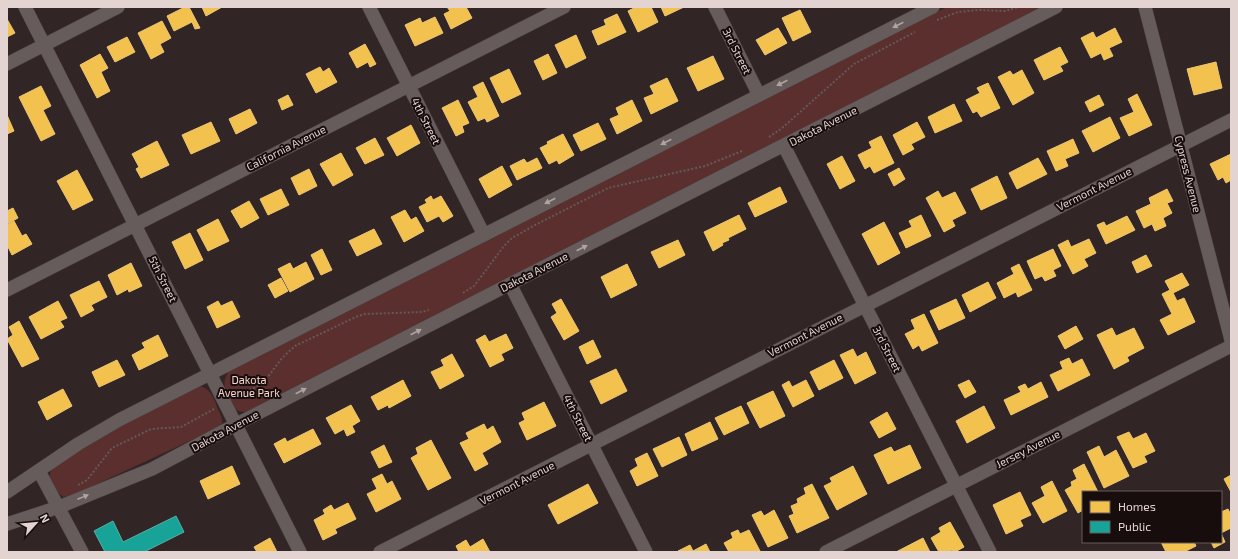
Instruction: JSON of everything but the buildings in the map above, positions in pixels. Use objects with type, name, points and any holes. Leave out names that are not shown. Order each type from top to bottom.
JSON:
[{"type":"street","name":"5th Street","points":[[25,7],[300,552]]},
{"type":"street","points":[[7,64],[118,7]]},
{"type":"street","name":"4th Street","points":[[369,7],[484,235]]},
{"type":"street","name":"California Avenue","points":[[7,290],[564,7]]},
{"type":"street","name":"3rd Street","points":[[715,7],[759,95]]},
{"type":"street","points":[[7,492],[78,444],[119,420],[933,7]]},
{"type":"street","name":"Dakota Avenue","points":[[7,524],[59,507],[152,469],[510,284],[1056,7]]},
{"type":"street","name":"Cypress Avenue","points":[[1145,7],[1231,340]]},
{"type":"street","name":"Vermont Avenue","points":[[380,552],[1231,120]]},
{"type":"street","name":"3rd Street","points":[[784,146],[990,552]]},
{"type":"street","name":"4th Street","points":[[510,284],[646,552]]},
{"type":"street","name":"Jersey Avenue","points":[[826,552],[1231,346]]},
{"type":"street","points":[[39,471],[82,552]]},
{"type":"path","points":[[934,22],[958,12],[979,10],[1005,11],[1019,7]]},
{"type":"path","points":[[769,137],[781,129],[854,64],[920,29]]},
{"type":"path","points":[[462,293],[474,286],[504,246],[512,238],[544,220],[608,188],[705,166],[742,151]]},
{"type":"path","points":[[73,487],[87,480],[112,448],[151,429],[181,427],[258,386],[267,378],[282,358],[295,346],[358,316],[422,312],[436,307]]},
{"type":"green space","name":"Dakota Avenue Park","points":[[947,7],[1044,7],[248,412],[238,411],[232,405],[224,385],[225,378],[229,371]]},
{"type":"green space","name":"Dakota Avenue Park","points":[[199,386],[208,390],[212,395],[222,417],[222,426],[73,495],[63,497],[54,487],[50,480],[50,472],[52,467],[116,428]]}]
